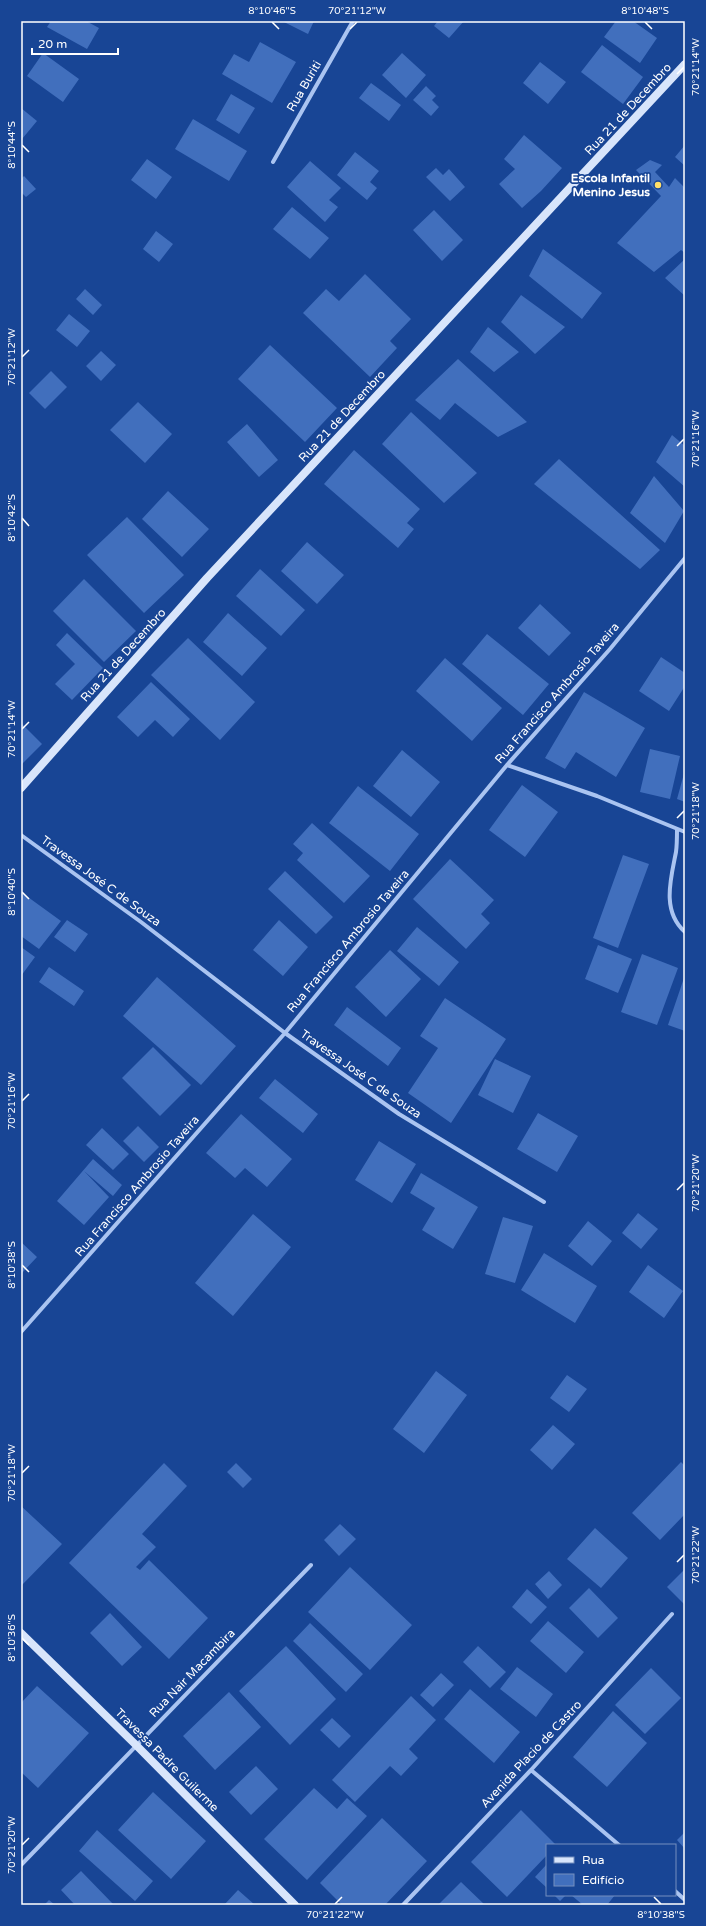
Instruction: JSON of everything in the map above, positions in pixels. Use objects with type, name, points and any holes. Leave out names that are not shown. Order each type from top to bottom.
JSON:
[{"type":"street","name":"Rua Buriti","points":[[273,162],[352,21]]},
{"type":"street","name":"Rua 21 de Decembro","points":[[21,788],[207,578],[685,64]]},
{"type":"street","name":"Rua Francisco Ambrosio Taveira","points":[[21,1332],[285,1033],[506,765],[610,648],[685,558]]},
{"type":"street","points":[[506,765],[597,796],[685,832]]},
{"type":"street","points":[[677,829],[676,851],[672,868],[670,902],[672,916],[685,932]]},
{"type":"street","name":"Travessa José C de Souza","points":[[21,835],[141,922],[285,1033],[399,1114],[544,1202]]},
{"type":"street","name":"Rua Nair Macambira","points":[[21,1866],[311,1565]]},
{"type":"street","name":"Avenida Placio de Castro","points":[[403,1905],[531,1770],[672,1614]]},
{"type":"street","name":"Travessa Padre Guilerme","points":[[21,1632],[295,1905]]},
{"type":"street","points":[[531,1770],[618,1844]]},
{"type":"street","points":[[676,1892],[685,1900]]},
{"type":"building","points":[[51,21],[86,21],[99,28],[87,49],[47,27]]},
{"type":"building","points":[[282,21],[314,21],[308,34]]},
{"type":"building","points":[[438,21],[464,21],[449,38],[434,26]]},
{"type":"building","points":[[616,21],[633,21],[657,38],[640,63],[604,37]]},
{"type":"building","points":[[260,42],[296,62],[272,103],[222,74],[234,54],[249,62]]},
{"type":"building","points":[[602,45],[643,77],[623,104],[581,72]]},
{"type":"building","points":[[43,53],[79,79],[63,102],[27,76]]},
{"type":"building","points":[[402,53],[426,75],[406,98],[382,75]]},
{"type":"building","points":[[540,62],[566,82],[548,104],[523,83]]},
{"type":"building","points":[[371,83],[401,105],[389,121],[359,98]]},
{"type":"building","points":[[426,86],[436,96],[432,100],[439,107],[431,116],[413,100]]},
{"type":"building","points":[[231,94],[255,108],[239,134],[216,120]]},
{"type":"building","points":[[21,108],[37,121],[22,139],[21,138]]},
{"type":"building","points":[[193,119],[247,151],[229,181],[175,149]]},
{"type":"building","points":[[524,135],[562,168],[541,191],[522,208],[499,184],[515,169],[504,159]]},
{"type":"building","points":[[685,145],[685,166],[675,157]]},
{"type":"building","points":[[355,152],[379,171],[370,182],[377,188],[367,200],[337,175]]},
{"type":"building","points":[[147,159],[172,177],[156,199],[131,180]]},
{"type":"building","points":[[650,160],[662,165],[655,172],[669,187],[675,178],[685,188],[685,253],[681,250],[654,272],[617,243],[661,196],[636,170]]},
{"type":"building","points":[[310,161],[341,188],[329,200],[338,207],[325,222],[287,187]]},
{"type":"building","points":[[436,168],[443,175],[449,169],[465,187],[450,201],[426,177]]},
{"type":"building","points":[[24,176],[36,189],[26,197],[21,192],[21,179]]},
{"type":"building","points":[[292,207],[329,238],[310,259],[273,229]]},
{"type":"building","points":[[434,210],[463,240],[442,261],[413,230]]},
{"type":"building","points":[[156,231],[173,244],[159,262],[143,249]]},
{"type":"building","points":[[543,249],[602,293],[582,319],[529,276]]},
{"type":"building","points":[[685,259],[685,296],[665,278]]},
{"type":"building","points":[[365,274],[411,319],[390,341],[397,348],[370,377],[303,313],[326,289],[339,301]]},
{"type":"building","points":[[85,289],[102,305],[93,315],[76,299]]},
{"type":"building","points":[[521,295],[565,327],[535,354],[501,322]]},
{"type":"building","points":[[69,314],[90,331],[77,347],[56,330]]},
{"type":"building","points":[[488,327],[519,352],[494,372],[470,352]]},
{"type":"building","points":[[270,345],[337,408],[305,442],[238,379]]},
{"type":"building","points":[[101,351],[116,365],[101,381],[86,366]]},
{"type":"building","points":[[458,359],[527,422],[498,437],[455,403],[440,420],[415,400]]},
{"type":"building","points":[[51,371],[67,387],[45,409],[29,393]]},
{"type":"building","points":[[138,402],[172,434],[145,463],[110,430]]},
{"type":"building","points":[[411,412],[477,473],[444,503],[382,444]]},
{"type":"building","points":[[247,424],[278,460],[259,477],[227,442]]},
{"type":"building","points":[[672,435],[685,446],[685,487],[656,462]]},
{"type":"building","points":[[354,450],[420,509],[407,523],[414,529],[398,548],[324,484]]},
{"type":"building","points":[[559,459],[660,550],[640,569],[534,484]]},
{"type":"building","points":[[654,476],[684,511],[665,543],[630,513]]},
{"type":"building","points":[[168,491],[209,529],[182,557],[142,519]]},
{"type":"building","points":[[127,517],[184,575],[144,613],[87,555]]},
{"type":"building","points":[[307,542],[344,575],[317,604],[281,571]]},
{"type":"building","points":[[260,569],[305,610],[281,636],[236,596]]},
{"type":"building","points":[[84,579],[136,631],[104,662],[53,611]]},
{"type":"building","points":[[540,604],[571,633],[549,656],[518,628]]},
{"type":"building","points":[[228,613],[267,648],[242,676],[203,642]]},
{"type":"building","points":[[67,633],[103,668],[72,700],[55,684],[75,664],[56,645]]},
{"type":"building","points":[[487,634],[549,684],[523,715],[462,664]]},
{"type":"building","points":[[188,638],[255,702],[220,740],[151,675]]},
{"type":"building","points":[[661,657],[685,673],[685,686],[669,711],[639,691]]},
{"type":"building","points":[[445,658],[502,708],[472,741],[416,691]]},
{"type":"building","points":[[151,682],[190,719],[173,737],[155,720],[138,737],[117,717]]},
{"type":"building","points":[[584,692],[645,728],[616,777],[576,752],[565,769],[545,758]]},
{"type":"building","points":[[21,723],[42,744],[21,765]]},
{"type":"building","points":[[650,749],[680,756],[670,799],[640,792]]},
{"type":"building","points":[[402,750],[440,782],[411,817],[373,786]]},
{"type":"building","points":[[685,770],[685,802],[677,799]]},
{"type":"building","points":[[522,785],[558,812],[525,857],[489,830]]},
{"type":"building","points":[[358,786],[419,834],[390,871],[329,823]]},
{"type":"building","points":[[312,823],[370,876],[344,903],[297,860],[303,853],[293,844]]},
{"type":"building","points":[[623,855],[649,864],[618,948],[593,938]]},
{"type":"building","points":[[450,859],[494,900],[481,914],[490,923],[466,949],[413,899]]},
{"type":"building","points":[[285,871],[333,917],[316,934],[268,889]]},
{"type":"building","points":[[21,892],[61,921],[39,949],[21,936]]},
{"type":"building","points":[[67,920],[88,934],[75,952],[54,937]]},
{"type":"building","points":[[279,920],[308,947],[283,976],[253,950]]},
{"type":"building","points":[[417,927],[459,962],[439,986],[397,951]]},
{"type":"building","points":[[598,945],[632,959],[618,993],[585,979]]},
{"type":"building","points":[[21,947],[35,957],[21,976]]},
{"type":"building","points":[[390,950],[421,979],[386,1017],[355,987]]},
{"type":"building","points":[[642,954],[678,968],[657,1025],[621,1012]]},
{"type":"building","points":[[49,967],[84,991],[74,1006],[39,982]]},
{"type":"building","points":[[685,975],[685,1031],[668,1025]]},
{"type":"building","points":[[157,977],[236,1046],[201,1085],[123,1016]]},
{"type":"building","points":[[445,998],[506,1039],[451,1123],[408,1093],[438,1048],[420,1036]]},
{"type":"building","points":[[347,1007],[401,1048],[388,1066],[334,1025]]},
{"type":"building","points":[[153,1047],[191,1085],[160,1116],[122,1078]]},
{"type":"building","points":[[495,1059],[531,1076],[513,1113],[478,1095]]},
{"type":"building","points":[[275,1079],[318,1114],[303,1133],[259,1098]]},
{"type":"building","points":[[538,1113],[578,1136],[557,1172],[517,1149]]},
{"type":"building","points":[[241,1114],[292,1159],[267,1187],[245,1168],[235,1178],[206,1153]]},
{"type":"building","points":[[138,1126],[159,1147],[144,1162],[123,1141]]},
{"type":"building","points":[[102,1128],[129,1154],[113,1170],[86,1145]]},
{"type":"building","points":[[379,1141],[416,1164],[392,1203],[355,1180]]},
{"type":"building","points":[[93,1159],[122,1185],[113,1196],[84,1171],[109,1197],[84,1225],[57,1201]]},
{"type":"building","points":[[421,1173],[478,1207],[453,1249],[422,1230],[435,1208],[410,1193]]},
{"type":"building","points":[[638,1213],[658,1229],[641,1249],[622,1233]]},
{"type":"building","points":[[253,1214],[291,1247],[233,1316],[195,1283]]},
{"type":"building","points":[[503,1217],[533,1226],[515,1283],[485,1274]]},
{"type":"building","points":[[588,1221],[612,1241],[592,1266],[568,1246]]},
{"type":"building","points":[[21,1242],[37,1257],[21,1274]]},
{"type":"building","points":[[544,1253],[597,1286],[575,1323],[521,1290]]},
{"type":"building","points":[[648,1265],[683,1291],[664,1318],[629,1292]]},
{"type":"building","points":[[436,1371],[467,1395],[424,1453],[393,1429]]},
{"type":"building","points":[[567,1375],[587,1389],[569,1412],[550,1398]]},
{"type":"building","points":[[553,1425],[575,1444],[552,1470],[530,1450]]},
{"type":"building","points":[[681,1462],[685,1466],[685,1514],[660,1540],[632,1513]]},
{"type":"building","points":[[164,1463],[187,1486],[142,1534],[156,1547],[136,1567],[140,1570],[149,1560],[208,1618],[169,1659],[69,1563]]},
{"type":"building","points":[[236,1463],[252,1479],[243,1488],[227,1472]]},
{"type":"building","points":[[21,1506],[62,1544],[22,1585],[21,1584]]},
{"type":"building","points":[[340,1524],[356,1539],[339,1556],[324,1540]]},
{"type":"building","points":[[595,1528],[628,1558],[601,1588],[567,1559]]},
{"type":"building","points":[[350,1567],[412,1625],[370,1670],[308,1612]]},
{"type":"building","points":[[685,1569],[685,1605],[667,1587]]},
{"type":"building","points":[[549,1571],[562,1585],[548,1599],[535,1584]]},
{"type":"building","points":[[589,1588],[618,1618],[598,1638],[569,1608]]},
{"type":"building","points":[[527,1589],[547,1607],[531,1624],[512,1607]]},
{"type":"building","points":[[110,1613],[142,1647],[122,1666],[90,1633]]},
{"type":"building","points":[[548,1621],[584,1652],[566,1673],[530,1641]]},
{"type":"building","points":[[310,1623],[363,1674],[346,1692],[293,1641]]},
{"type":"building","points":[[286,1646],[336,1699],[290,1745],[239,1691]]},
{"type":"building","points":[[478,1646],[506,1672],[490,1688],[463,1662]]},
{"type":"building","points":[[517,1667],[553,1694],[536,1717],[500,1689]]},
{"type":"building","points":[[651,1668],[681,1698],[645,1734],[615,1705]]},
{"type":"building","points":[[441,1673],[454,1685],[433,1707],[420,1695]]},
{"type":"building","points":[[37,1686],[89,1733],[38,1788],[21,1772],[21,1703]]},
{"type":"building","points":[[470,1689],[520,1732],[494,1763],[444,1719]]},
{"type":"building","points":[[229,1692],[261,1727],[215,1770],[183,1736]]},
{"type":"building","points":[[411,1696],[436,1720],[409,1749],[418,1758],[401,1776],[390,1766],[355,1802],[332,1780]]},
{"type":"building","points":[[613,1711],[647,1743],[607,1787],[573,1757]]},
{"type":"building","points":[[332,1718],[351,1736],[339,1748],[320,1730]]},
{"type":"building","points":[[256,1766],[278,1789],[251,1815],[229,1792]]},
{"type":"building","points":[[314,1788],[337,1809],[347,1798],[367,1816],[307,1880],[264,1839]]},
{"type":"building","points":[[153,1792],[206,1841],[171,1879],[118,1830]]},
{"type":"building","points":[[521,1810],[555,1844],[546,1844],[546,1856],[507,1897],[471,1862]]},
{"type":"building","points":[[382,1818],[427,1861],[385,1905],[342,1905],[320,1883]]},
{"type":"building","points":[[97,1830],[153,1881],[135,1901],[79,1851]]},
{"type":"building","points":[[685,1832],[685,1849],[677,1840]]},
{"type":"building","points":[[546,1865],[546,1887],[535,1877]]},
{"type":"building","points":[[81,1871],[114,1905],[75,1905],[61,1890]]},
{"type":"building","points":[[461,1882],[485,1905],[438,1905]]},
{"type":"building","points":[[238,1890],[255,1905],[224,1905]]},
{"type":"building","points":[[555,1896],[565,1896],[560,1901]]},
{"type":"building","points":[[572,1896],[614,1896],[607,1905],[583,1905]]},
{"type":"building","points":[[49,1900],[55,1905],[44,1905]]},
{"type":"place","name":"Escola Infantil Menino Jesus","points":[[658,185]]}]
